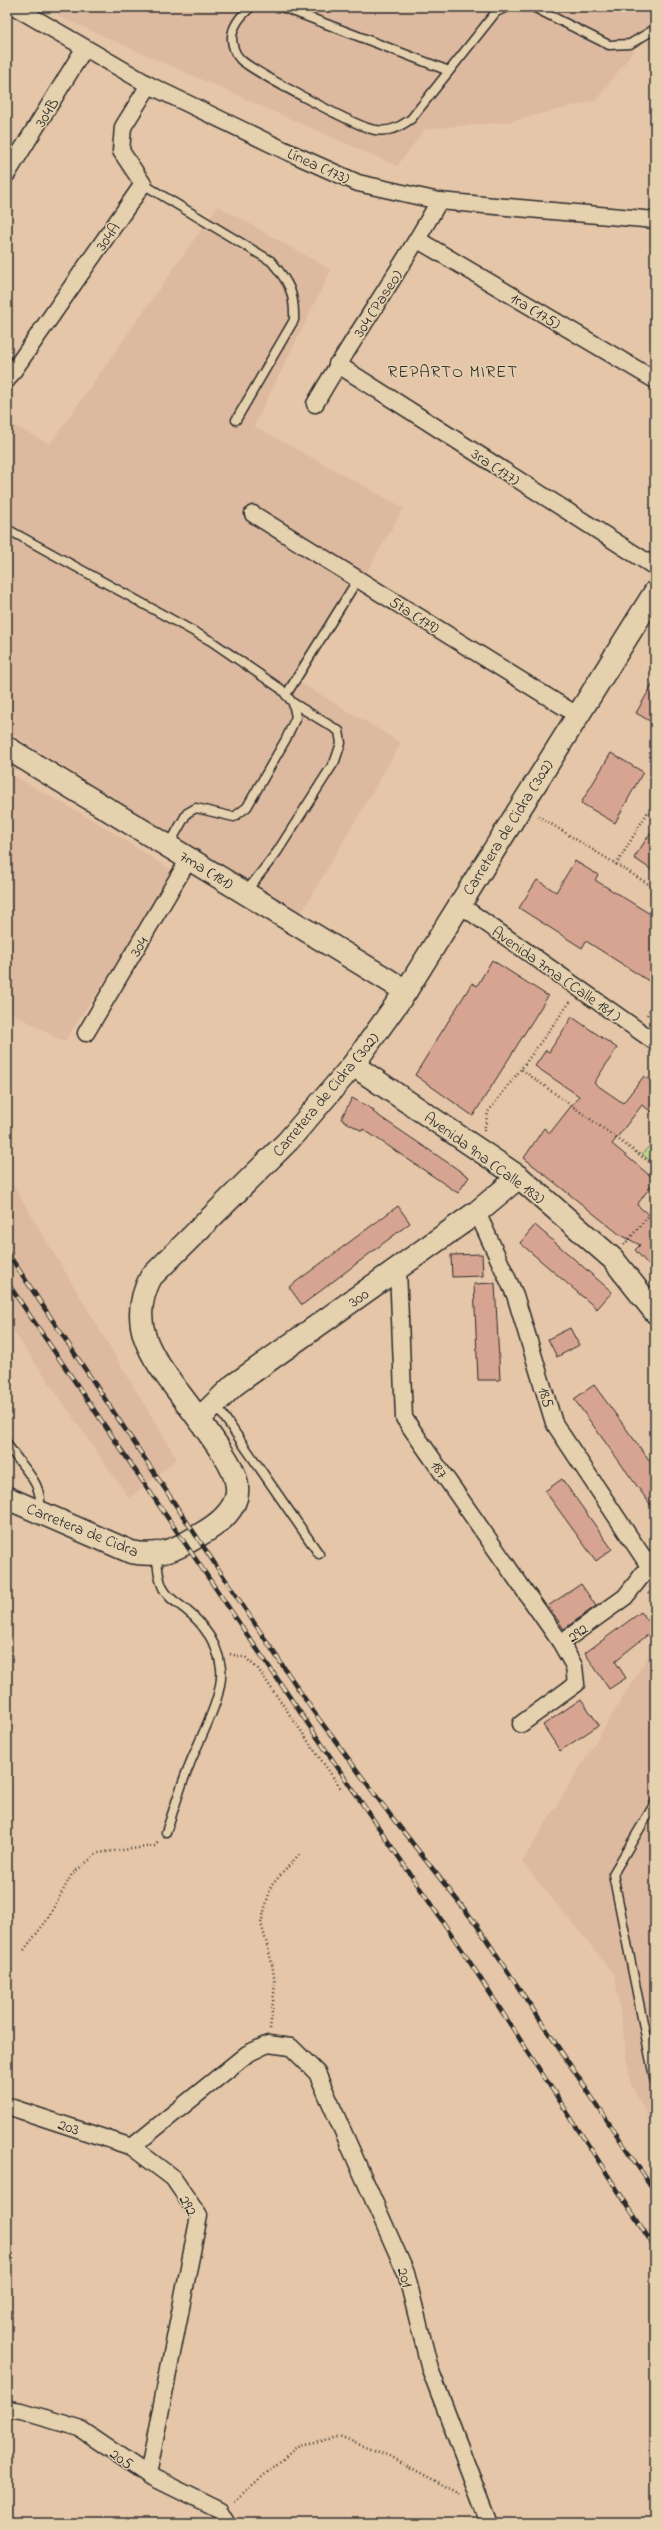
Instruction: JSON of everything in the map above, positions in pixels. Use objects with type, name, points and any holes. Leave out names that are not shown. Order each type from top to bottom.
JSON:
[{"type":"main road","name":"Carretera de Cidra (302)","points":[[203,1533],[221,1520],[231,1509],[236,1497],[237,1484],[225,1456],[155,1360],[143,1334],[140,1311],[144,1292],[151,1277],[288,1141],[353,1065],[406,991],[655,592]]},
{"type":"main road","name":"7ma (181)","points":[[7,748],[406,991]]},
{"type":"main road","name":"Avenida 9na (Calle 183)","points":[[353,1065],[520,1177],[613,1259],[655,1312]]},
{"type":"main road","name":"300","points":[[199,1419],[234,1386],[478,1212],[520,1177]]},
{"type":"main road","name":"Carretera de Cidra","points":[[7,1498],[131,1552],[157,1554],[170,1552],[203,1533]]},
{"type":"street","name":"Línea (173)","points":[[15,7],[149,85],[284,150],[358,183],[439,201],[655,220]]},
{"type":"street","name":"304B","points":[[7,174],[84,48]]},
{"type":"street","points":[[143,184],[121,151],[123,127],[149,85]]},
{"type":"street","name":"304A","points":[[7,380],[143,184]]},
{"type":"street","name":"304 (Paseo)","points":[[315,404],[337,364],[418,240],[439,201]]},
{"type":"street","name":"1ra (175)","points":[[418,240],[655,380]]},
{"type":"street","name":"3ra (177)","points":[[337,364],[655,567]]},
{"type":"street","name":"5ta (179)","points":[[253,514],[577,715]]},
{"type":"street","name":"304","points":[[86,1032],[189,859]]},
{"type":"street","name":"Avenida 7ma (Calle 181 )","points":[[459,904],[655,1042]]},
{"type":"street","name":"185","points":[[478,1212],[515,1295],[554,1423],[652,1563]]},
{"type":"street","name":"187","points":[[398,1269],[404,1418],[561,1643]]},
{"type":"street","name":"292","points":[[521,1724],[576,1684],[574,1666],[561,1643],[625,1597],[652,1563]]},
{"type":"street","points":[[132,2147],[247,2054],[268,2044]]},
{"type":"street","name":"201","points":[[268,2044],[291,2047],[317,2073],[406,2273],[430,2369],[489,2523]]},
{"type":"street","name":"203","points":[[7,2106],[132,2147]]},
{"type":"street","name":"292","points":[[132,2147],[173,2178],[199,2216],[148,2475]]},
{"type":"street","name":"205","points":[[7,2409],[21,2411],[79,2428],[148,2475],[224,2517]]},
{"type":"lane","points":[[251,7],[238,18],[232,33],[234,48],[240,59],[307,99],[373,130],[394,130],[410,119],[496,12],[507,7]]},
{"type":"lane","points":[[282,7],[449,71]]},
{"type":"lane","points":[[534,7],[609,45],[630,44],[655,29]]},
{"type":"lane","points":[[143,184],[271,261],[286,278],[295,301],[294,320],[236,420]]},
{"type":"lane","points":[[7,529],[211,641],[281,689],[293,703],[339,731],[341,743],[335,761],[277,852],[245,893]]},
{"type":"lane","points":[[286,695],[358,579]]},
{"type":"lane","points":[[168,846],[187,813],[196,808],[234,817],[246,807],[286,739],[296,717],[293,703]]},
{"type":"lane","points":[[214,1404],[319,1554]]},
{"type":"lane","points":[[7,1443],[14,1457],[35,1481],[40,1493],[39,1511]]},
{"type":"lane","points":[[157,1554],[157,1570],[162,1588],[172,1602],[202,1625],[218,1654],[221,1669],[220,1685],[188,1767],[166,1832]]},
{"type":"lane","points":[[655,1802],[613,1874],[655,2082]]},
{"type":"path","points":[[616,865],[655,800]]},
{"type":"path","points":[[521,805],[655,888]]},
{"type":"path","points":[[480,1151],[488,1112],[580,989]]},
{"type":"path","points":[[521,1069],[655,1166]]},
{"type":"path","points":[[613,1259],[655,1208]]},
{"type":"path","points":[[218,1654],[246,1658],[258,1669],[342,1790]]},
{"type":"path","points":[[24,1950],[47,1920],[72,1874],[98,1853],[154,1846],[166,1832]]},
{"type":"path","points":[[268,2044],[275,1984],[272,1963],[261,1923],[271,1886],[301,1852]]},
{"type":"path","points":[[224,2517],[246,2492],[300,2445],[339,2437],[387,2455],[483,2506]]},
{"type":"shaded area","points":[[63,7],[654,7],[655,21],[597,100],[508,122],[425,129],[397,166],[58,16]]},
{"type":"shaded area","points":[[218,206],[331,270],[254,426],[404,508],[301,683],[401,743],[300,915],[7,731],[7,422],[50,444]]},
{"type":"shaded area","points":[[7,772],[98,823],[176,873],[64,1042],[7,1010]]},
{"type":"shaded area","points":[[7,1175],[177,1459],[129,1498],[7,1322]]},
{"type":"shaded area","points":[[655,1645],[655,2130],[631,2085],[615,1975],[522,1862]]},
{"type":"green space","points":[[655,1140],[655,1165],[642,1154]]},
{"type":"building","points":[[655,680],[655,724],[636,713]]},
{"type":"building","points":[[611,753],[643,772],[615,823],[581,803]]},
{"type":"building","points":[[655,826],[655,872],[634,858]]},
{"type":"building","points":[[575,861],[598,875],[595,880],[655,917],[655,985],[586,941],[582,948],[519,908],[537,880],[556,892]]},
{"type":"building","points":[[492,960],[548,996],[473,1116],[415,1075],[472,983],[477,986]]},
{"type":"building","points":[[572,1017],[617,1048],[594,1083],[623,1103],[644,1076],[655,1084],[655,1114],[642,1105],[612,1144],[655,1180],[637,1205],[655,1220],[655,1272],[635,1250],[640,1245],[619,1234],[524,1158],[544,1128],[550,1133],[579,1096],[535,1066],[546,1050],[549,1052]]},
{"type":"building","points":[[352,1098],[374,1110],[373,1112],[469,1177],[458,1193],[363,1129],[362,1131],[341,1119]]},
{"type":"building","points":[[398,1206],[410,1223],[302,1305],[289,1287]]},
{"type":"building","points":[[535,1225],[612,1292],[597,1309],[520,1243]]},
{"type":"building","points":[[482,1254],[483,1276],[452,1277],[451,1255]]},
{"type":"building","points":[[495,1283],[500,1380],[478,1380],[474,1284]]},
{"type":"building","points":[[570,1328],[579,1345],[557,1357],[548,1339]]},
{"type":"building","points":[[594,1385],[655,1468],[655,1511],[574,1399]]},
{"type":"building","points":[[562,1479],[612,1549],[596,1561],[545,1491]]},
{"type":"building","points":[[581,1584],[596,1606],[564,1629],[548,1606]]},
{"type":"building","points":[[641,1612],[655,1629],[615,1661],[626,1678],[609,1689],[585,1653]]},
{"type":"building","points":[[581,1699],[599,1725],[560,1751],[543,1725]]},
{"type":"railway","points":[[7,1252],[313,1711],[391,1816],[476,1924],[655,2192]]},
{"type":"railway","points":[[7,1282],[462,1950],[655,2248]]},
{"type":"district","name":"REPARTO MIRET","points":[[453,371]]}]
